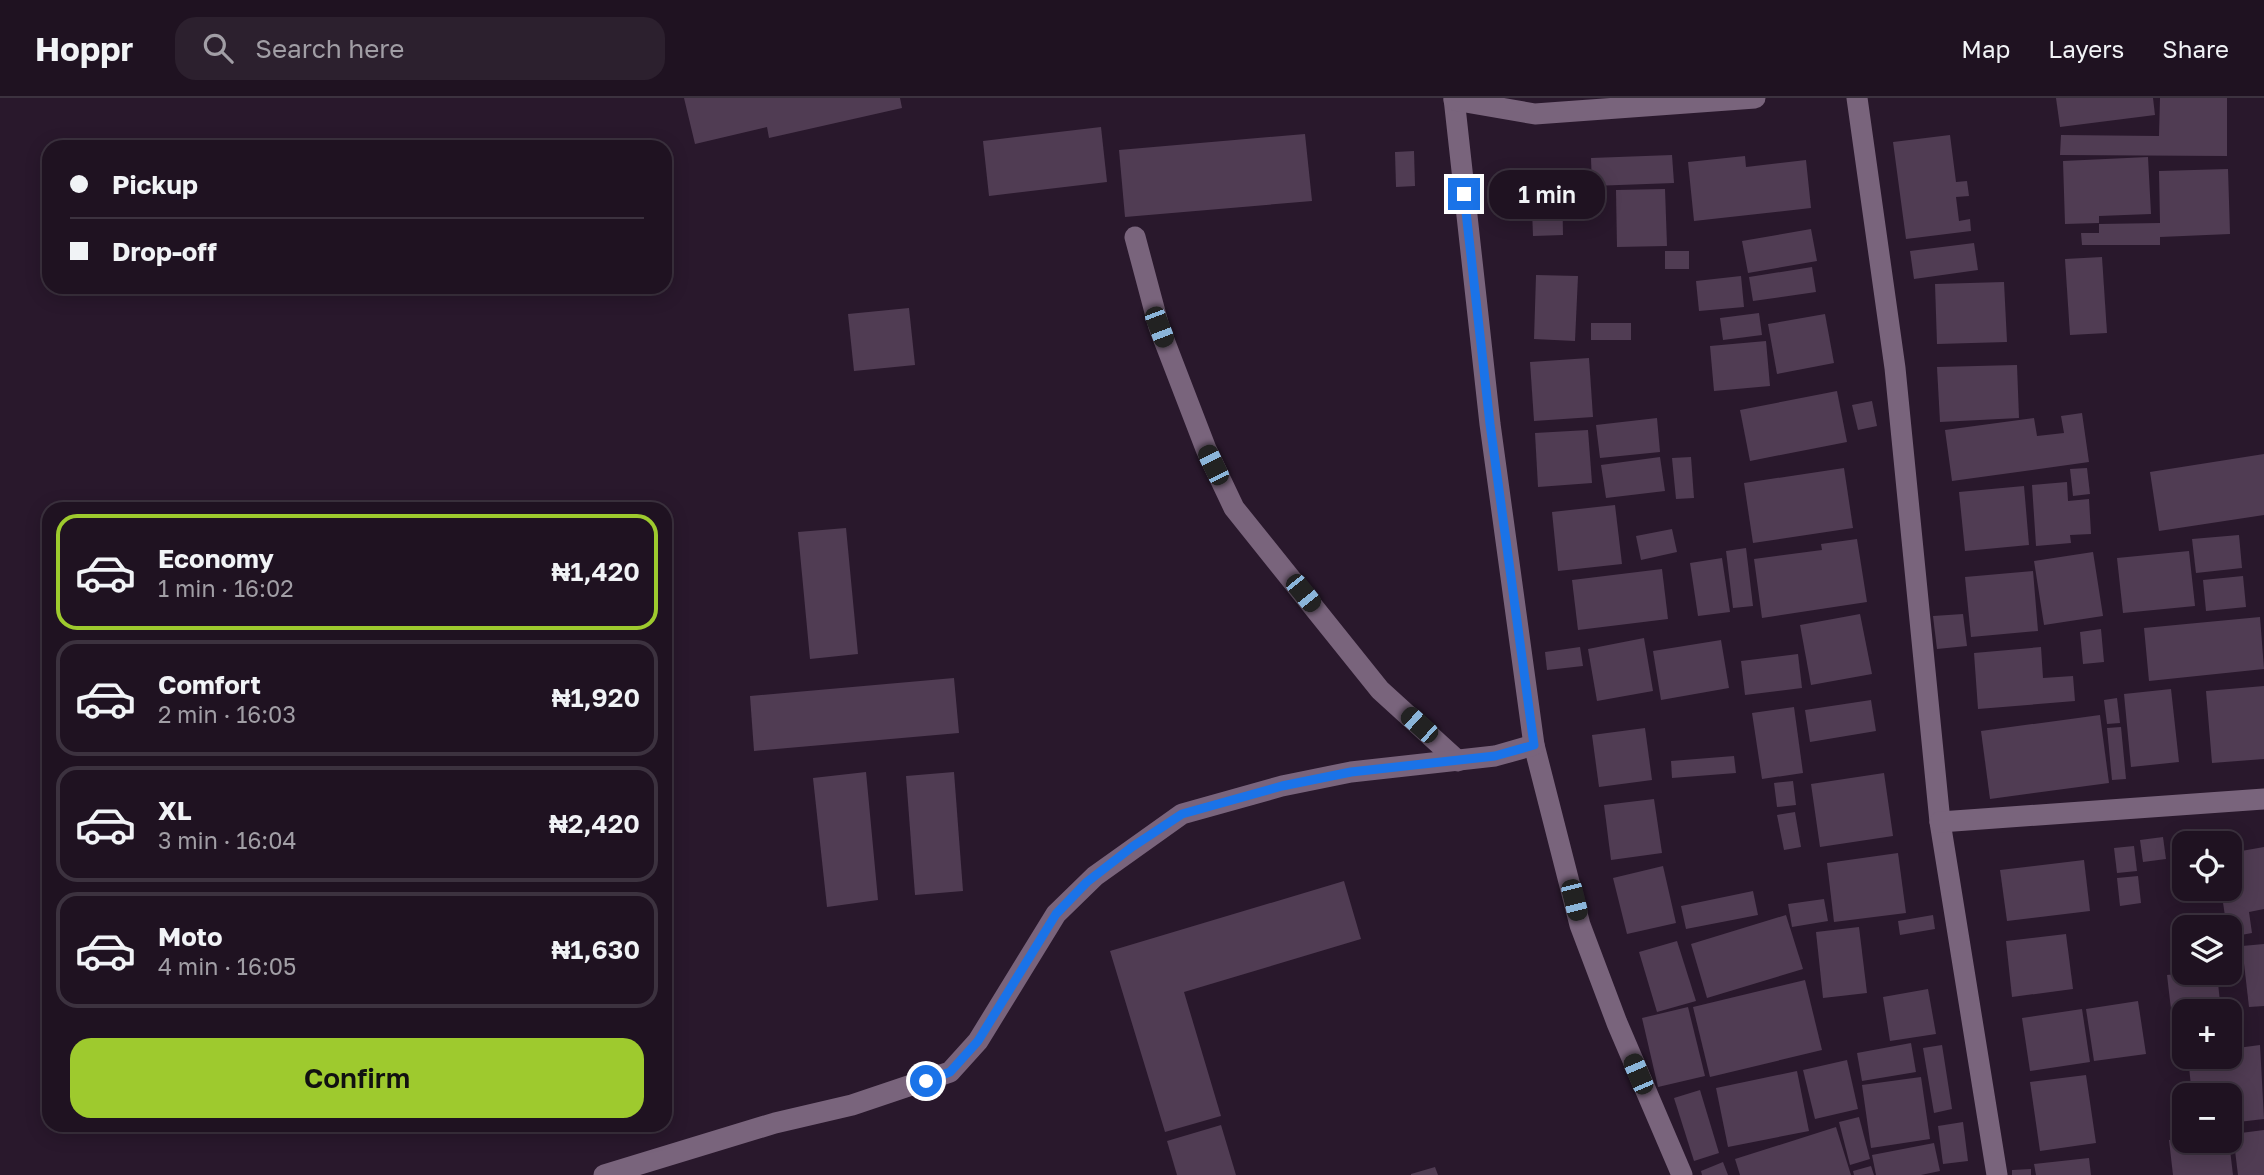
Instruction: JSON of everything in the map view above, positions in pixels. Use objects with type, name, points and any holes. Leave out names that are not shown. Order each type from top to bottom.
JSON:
[{"type":"street","points":[[1682,1175],[1616,1023],[1580,925],[1534,745],[1490,424],[1454,99],[1535,114],[1755,98]]},
{"type":"street","points":[[1857,98],[1895,368],[1940,822],[1997,1175]]},
{"type":"street","points":[[1135,237],[1159,327],[1206,449],[1234,508],[1380,690],[1458,761]]},
{"type":"street","points":[[604,1175],[775,1123],[852,1105],[950,1072],[978,1041],[1056,914],[1095,876],[1182,814],[1282,786],[1351,772],[1495,756],[1534,745]]},
{"type":"street","points":[[1940,822],[2264,799]]},
{"type":"building","points":[[684,98],[900,98],[902,108],[769,138],[767,127],[695,144]]},
{"type":"building","points":[[2056,98],[2153,98],[2155,115],[2060,127]]},
{"type":"building","points":[[2160,98],[2227,98],[2227,156],[2060,155],[2061,135],[2159,136]]},
{"type":"building","points":[[1101,127],[1107,182],[989,196],[983,141]]},
{"type":"building","points":[[1305,134],[1312,201],[1125,217],[1119,150]]},
{"type":"building","points":[[1950,135],[1956,182],[1967,181],[1969,196],[1956,197],[1959,221],[1970,219],[1971,231],[1906,239],[1893,142]]},
{"type":"building","points":[[1414,151],[1415,186],[1396,187],[1395,152]]},
{"type":"building","points":[[1672,155],[1674,183],[1592,186],[1591,158]]},
{"type":"building","points":[[1745,156],[1746,167],[1806,160],[1811,208],[1694,221],[1688,162]]},
{"type":"building","points":[[2148,157],[2151,214],[2099,216],[2099,223],[2065,224],[2063,161]]},
{"type":"building","points":[[2228,169],[2230,234],[2160,237],[2160,245],[2082,245],[2081,233],[2099,233],[2099,224],[2160,223],[2159,171]]},
{"type":"building","points":[[1562,182],[1563,235],[1533,236],[1531,183]]},
{"type":"building","points":[[1665,189],[1667,246],[1617,247],[1616,190]]},
{"type":"building","points":[[1811,229],[1817,261],[1748,273],[1742,241]]},
{"type":"building","points":[[1974,243],[1978,270],[1914,279],[1910,251]]},
{"type":"building","points":[[1665,251],[1689,251],[1689,269],[1665,269]]},
{"type":"building","points":[[2102,257],[2107,333],[2070,335],[2065,259]]},
{"type":"building","points":[[1812,267],[1816,292],[1753,301],[1749,277]]},
{"type":"building","points":[[1536,275],[1578,276],[1575,341],[1534,339]]},
{"type":"building","points":[[1741,276],[1744,307],[1699,311],[1696,281]]},
{"type":"building","points":[[2004,282],[2007,342],[1937,344],[1935,284]]},
{"type":"building","points":[[909,308],[915,365],[854,371],[848,314]]},
{"type":"building","points":[[1759,313],[1762,335],[1723,340],[1720,318]]},
{"type":"building","points":[[1825,314],[1834,363],[1777,374],[1768,324]]},
{"type":"building","points":[[1591,323],[1631,323],[1631,340],[1591,340]]},
{"type":"building","points":[[1766,341],[1770,386],[1714,391],[1710,346]]},
{"type":"building","points":[[1589,358],[1593,417],[1534,421],[1530,362]]},
{"type":"building","points":[[2017,365],[2019,418],[1940,422],[1937,367]]},
{"type":"building","points":[[1837,391],[1847,442],[1750,461],[1740,410]]},
{"type":"building","points":[[1872,401],[1877,426],[1858,430],[1852,405]]},
{"type":"building","points":[[2082,413],[2089,462],[1952,481],[1945,430],[2034,418],[2037,436],[2064,433],[2061,416]]},
{"type":"building","points":[[1657,418],[1660,452],[1600,458],[1596,425]]},
{"type":"building","points":[[1588,430],[1592,483],[1538,487],[1535,433]]},
{"type":"building","points":[[2264,454],[2264,515],[2159,531],[2150,472]]},
{"type":"building","points":[[1660,457],[1665,491],[1606,498],[1601,465]]},
{"type":"building","points":[[1691,457],[1694,498],[1676,499],[1672,458]]},
{"type":"building","points":[[1844,468],[1853,528],[1753,543],[1744,483]]},
{"type":"building","points":[[2087,468],[2090,494],[2073,496],[2070,469]]},
{"type":"building","points":[[2067,482],[2068,501],[2089,499],[2091,534],[2070,535],[2071,543],[2036,546],[2032,485]]},
{"type":"building","points":[[2024,486],[2029,545],[1965,551],[1959,492]]},
{"type":"building","points":[[1615,505],[1622,564],[1558,571],[1552,512]]},
{"type":"building","points":[[846,528],[858,654],[810,659],[798,532]]},
{"type":"building","points":[[1672,529],[1677,552],[1641,560],[1636,536]]},
{"type":"building","points":[[2239,535],[2242,568],[2196,573],[2192,539]]},
{"type":"building","points":[[1857,539],[1867,602],[1762,618],[1754,559],[1822,550],[1821,544]]},
{"type":"building","points":[[1746,548],[1753,606],[1733,608],[1726,551]]},
{"type":"building","points":[[2189,551],[2195,606],[2123,613],[2117,558]]},
{"type":"building","points":[[2093,552],[2103,616],[2044,625],[2034,561]]},
{"type":"building","points":[[1722,558],[1730,612],[1698,616],[1690,563]]},
{"type":"building","points":[[1662,569],[1668,619],[1578,630],[1572,580]]},
{"type":"building","points":[[2033,571],[2038,631],[1971,637],[1965,577]]},
{"type":"building","points":[[2243,576],[2246,607],[2206,611],[2203,580]]},
{"type":"building","points":[[1860,614],[1872,674],[1811,685],[1800,625]]},
{"type":"building","points":[[1963,614],[1967,646],[1937,649],[1933,616]]},
{"type":"building","points":[[2260,617],[2264,669],[2149,681],[2144,628]]},
{"type":"building","points":[[2101,629],[2104,662],[2083,664],[2080,632]]},
{"type":"building","points":[[1644,638],[1653,691],[1597,701],[1588,649]]},
{"type":"building","points":[[1721,640],[1729,688],[1661,700],[1653,651]]},
{"type":"building","points":[[1580,647],[1583,666],[1547,670],[1545,652]]},
{"type":"building","points":[[2041,647],[2043,678],[2073,676],[2075,701],[1978,709],[1974,653]]},
{"type":"building","points":[[1798,654],[1802,688],[1745,695],[1741,661]]},
{"type":"building","points":[[954,678],[959,733],[754,751],[750,696]]},
{"type":"building","points":[[2264,686],[2264,759],[2212,763],[2206,691]]},
{"type":"building","points":[[2171,689],[2179,762],[2131,767],[2124,694]]},
{"type":"building","points":[[2117,698],[2120,723],[2107,724],[2104,700]]},
{"type":"building","points":[[1871,700],[1876,731],[1810,742],[1805,710]]},
{"type":"building","points":[[1794,707],[1803,773],[1762,779],[1752,713]]},
{"type":"building","points":[[2100,715],[2109,783],[1990,799],[1981,731]]},
{"type":"building","points":[[2121,727],[2126,779],[2112,780],[2107,728]]},
{"type":"building","points":[[1645,728],[1652,780],[1599,787],[1592,735]]},
{"type":"building","points":[[1734,756],[1736,773],[1672,778],[1671,761]]},
{"type":"building","points":[[866,772],[878,900],[827,907],[813,778]]},
{"type":"building","points":[[954,772],[963,891],[915,895],[906,776]]},
{"type":"building","points":[[1884,773],[1893,836],[1820,847],[1811,784]]},
{"type":"building","points":[[1793,781],[1796,805],[1777,807],[1774,783]]},
{"type":"building","points":[[1654,799],[1662,853],[1611,860],[1604,805]]},
{"type":"building","points":[[1795,812],[1801,847],[1784,850],[1777,815]]},
{"type":"building","points":[[2163,837],[2166,859],[2143,862],[2140,840]]},
{"type":"building","points":[[2134,846],[2137,871],[2117,873],[2114,848]]},
{"type":"building","points":[[2264,847],[2264,909],[2249,912],[2252,933],[2242,935],[2242,915],[2225,915],[2223,901],[2242,901],[2242,851]]},
{"type":"building","points":[[1898,853],[1906,913],[1834,922],[1827,863]]},
{"type":"building","points":[[2084,860],[2090,911],[2007,921],[2000,870]]},
{"type":"building","points":[[1663,866],[1676,923],[1627,934],[1613,878]]},
{"type":"building","points":[[2138,876],[2141,903],[2120,906],[2117,878]]},
{"type":"building","points":[[1344,881],[1361,939],[1184,992],[1221,1116],[1165,1132],[1110,951]]},
{"type":"building","points":[[1753,891],[1758,915],[1686,929],[1681,906]]},
{"type":"building","points":[[1824,899],[1828,921],[1792,927],[1788,904]]},
{"type":"building","points":[[1786,915],[1803,969],[1707,998],[1691,944]]},
{"type":"building","points":[[1933,915],[1935,929],[1900,935],[1898,921]]},
{"type":"building","points":[[1859,927],[1867,993],[1823,998],[1816,932]]},
{"type":"building","points":[[2066,934],[2073,989],[2012,997],[2006,941]]},
{"type":"building","points":[[1677,941],[1696,1001],[1657,1012],[1639,952]]},
{"type":"building","points":[[2264,944],[2264,1006],[2249,1007],[2242,946]]},
{"type":"building","points":[[2172,974],[2172,985],[2218,985],[2220,999],[2172,999],[2172,1018],[2167,975]]},
{"type":"building","points":[[1805,980],[1822,1050],[1710,1077],[1693,1007]]},
{"type":"building","points":[[1928,989],[1936,1034],[1890,1041],[1883,997]]},
{"type":"building","points":[[2138,1001],[2146,1054],[2094,1061],[2086,1009]]},
{"type":"building","points":[[1688,1007],[1705,1076],[1658,1087],[1642,1018]]},
{"type":"building","points":[[2082,1009],[2090,1062],[2030,1071],[2022,1018]]},
{"type":"building","points":[[1911,1043],[1916,1072],[1862,1081],[1857,1053]]},
{"type":"building","points":[[1942,1045],[1952,1109],[1934,1113],[1923,1048]]},
{"type":"building","points":[[2260,1045],[2264,1119],[2242,1122],[2242,1083],[2191,1083],[2189,1069],[2242,1069],[2242,1047]]},
{"type":"building","points":[[1847,1060],[1858,1109],[1815,1119],[1803,1070]]},
{"type":"building","points":[[1797,1071],[1809,1131],[1728,1147],[1716,1088]]},
{"type":"building","points":[[2086,1075],[2096,1143],[2040,1151],[2030,1082]]},
{"type":"building","points":[[1921,1077],[1930,1139],[1871,1148],[1862,1085]]},
{"type":"building","points":[[1700,1090],[1719,1153],[1694,1161],[1674,1098]]},
{"type":"building","points":[[1859,1117],[1870,1159],[1850,1165],[1839,1122]]},
{"type":"building","points":[[1963,1122],[1968,1161],[1943,1164],[1938,1126]]},
{"type":"building","points":[[1221,1125],[1236,1175],[1177,1175],[1167,1141]]},
{"type":"building","points":[[1836,1127],[1851,1175],[1740,1175],[1735,1159]]},
{"type":"building","points":[[2264,1130],[2264,1175],[2238,1175],[2235,1153],[2242,1153],[2242,1133]]},
{"type":"building","points":[[2169,1140],[2172,1140],[2172,1153],[2230,1153],[2233,1175],[2173,1175]]},
{"type":"building","points":[[1934,1143],[1940,1171],[1921,1175],[1876,1175],[1872,1155]]},
{"type":"building","points":[[2089,1158],[2091,1175],[2036,1175],[2034,1164]]},
{"type":"building","points":[[1723,1162],[1728,1175],[1702,1175],[1701,1171]]},
{"type":"building","points":[[1871,1166],[1874,1175],[1854,1175],[1853,1171]]},
{"type":"building","points":[[1435,1167],[1438,1175],[1411,1175],[1411,1174]]},
{"type":"building","points":[[2031,1169],[2031,1175],[2012,1175],[2012,1170]]},
{"type":"route","points":[[926,1081],[950,1072],[978,1041],[1056,914],[1087,882],[1132,847],[1182,814],[1282,786],[1351,772],[1495,756],[1534,745],[1490,424],[1464,194]]}]
